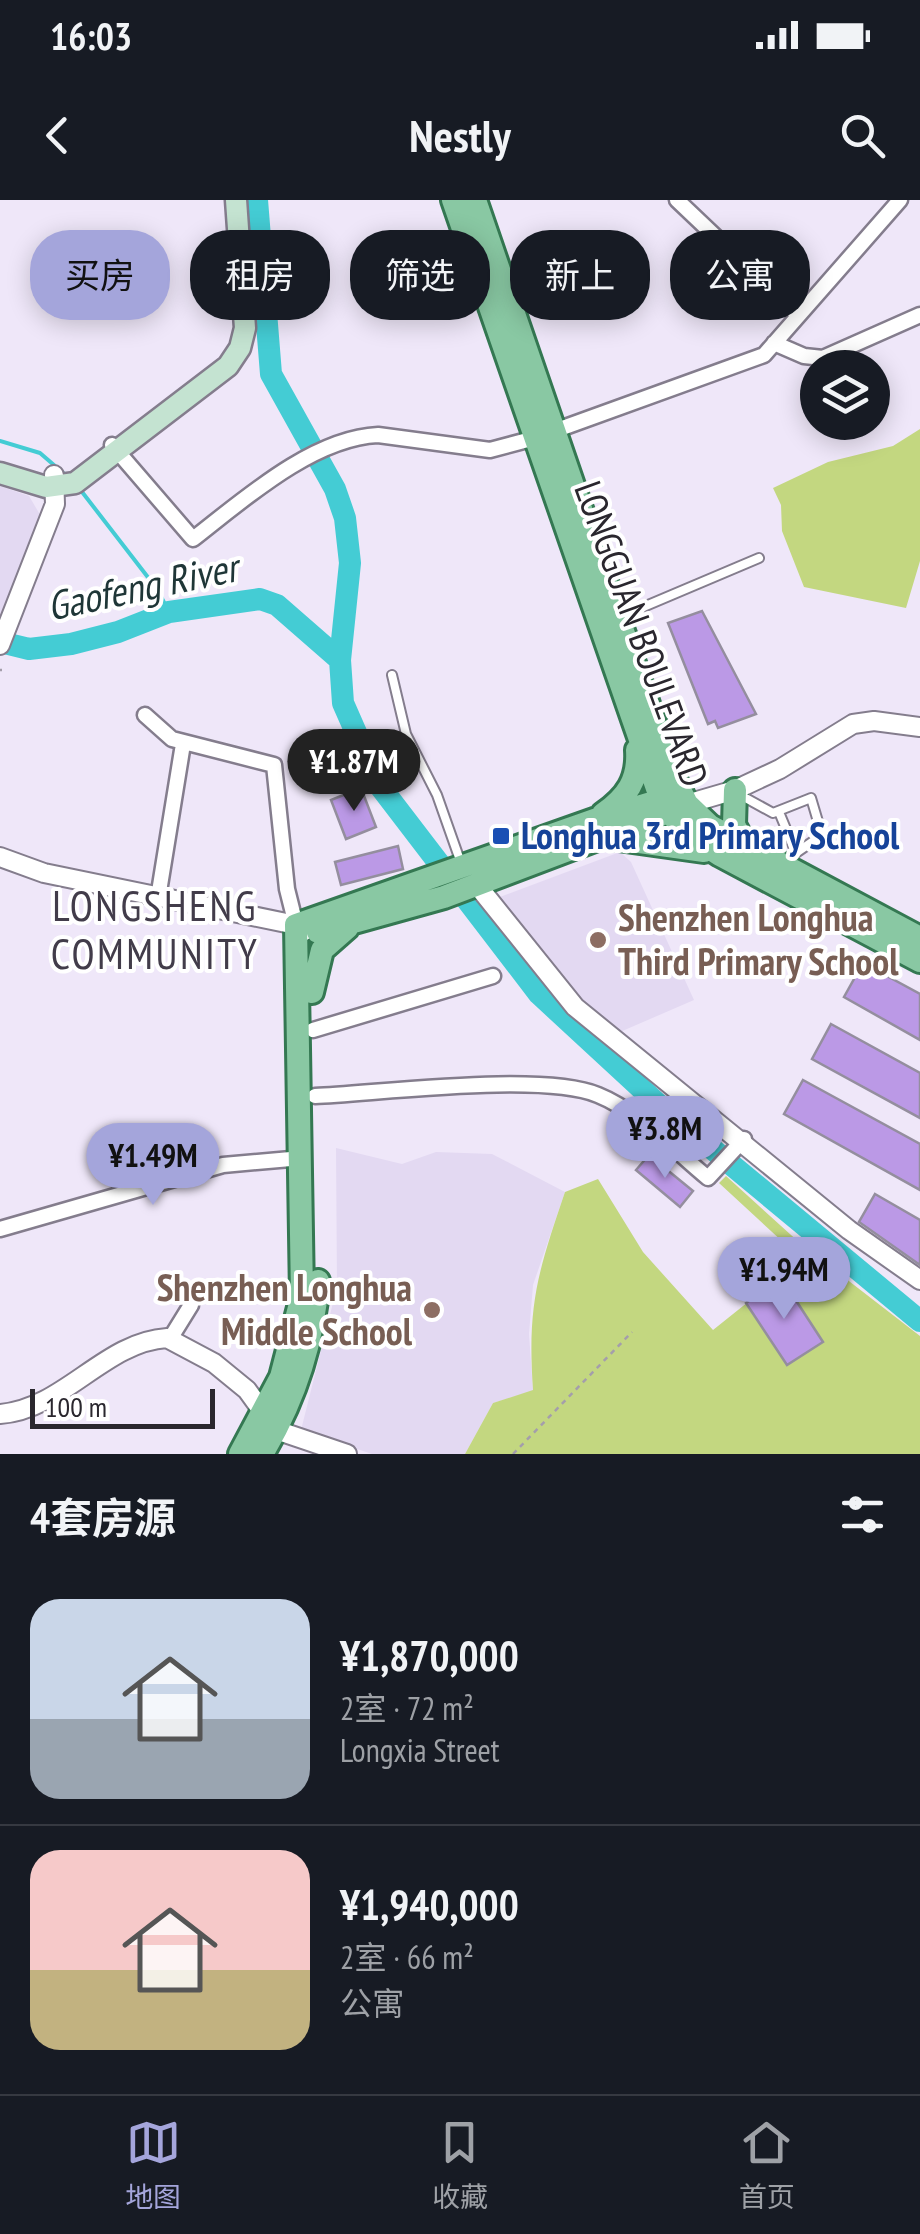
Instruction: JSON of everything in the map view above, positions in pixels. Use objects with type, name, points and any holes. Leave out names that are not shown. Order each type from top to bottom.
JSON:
[{"type":"main road","points":[[115,448],[226,349],[232,318],[222,200]]},
{"type":"main road","points":[[0,473],[66,478],[219,375],[240,348],[245,316],[236,200]]},
{"type":"main road","name":"LONGGUAN BOULEVARD","points":[[453,200],[618,618],[671,771],[672,806]]},
{"type":"main road","name":"LONGGUAN BOULEVARD","points":[[475,200],[634,726],[684,832],[720,856],[920,960]]},
{"type":"main road","points":[[0,459],[66,478]]},
{"type":"main road","points":[[599,830],[634,782],[638,764],[634,726]]},
{"type":"main road","points":[[734,790],[734,824],[748,848]]},
{"type":"main road","points":[[302,930],[438,888],[672,806]]},
{"type":"main road","name":"LONGGUAN BOULEVARD","points":[[672,806],[748,848],[791,861],[920,938]]},
{"type":"main road","points":[[599,830],[720,856]]},
{"type":"main road","points":[[312,992],[322,950],[359,922],[438,888]]},
{"type":"main road","points":[[302,930],[359,922]]},
{"type":"main road","points":[[240,1454],[270,1422],[297,1382],[315,1314],[312,992],[302,930]]},
{"type":"main road","points":[[262,1454],[302,1296],[302,930]]},
{"type":"street","points":[[677,200],[709,230]]},
{"type":"street","points":[[810,300],[900,200]]},
{"type":"street","points":[[774,343],[804,356],[823,358],[920,316]]},
{"type":"street","points":[[115,448],[193,539],[273,477],[368,436],[490,450],[745,365],[774,343],[792,320]]},
{"type":"street","points":[[2,640],[66,478]]},
{"type":"street","points":[[145,714],[165,734],[183,744],[274,765],[287,889],[302,930]]},
{"type":"street","points":[[672,806],[734,790],[780,770],[853,724],[874,720],[920,727]]},
{"type":"street","points":[[158,898],[183,744]]},
{"type":"street","points":[[0,856],[34,870],[302,930]]},
{"type":"street","points":[[468,877],[549,980],[740,1144],[920,1280]]},
{"type":"street","points":[[313,1030],[493,976]]},
{"type":"street","points":[[314,1096],[474,1088],[585,1090],[613,1102],[708,1178],[740,1144]]},
{"type":"street","points":[[0,1228],[224,1164],[302,1158]]},
{"type":"street","points":[[170,1339],[191,1304]]},
{"type":"street","points":[[0,1414],[31,1410],[140,1344],[170,1339],[214,1362],[254,1397],[270,1422],[347,1454]]},
{"type":"lane","points":[[618,618],[759,558]]},
{"type":"lane","points":[[392,675],[411,745],[437,795],[468,877]]},
{"type":"lane","points":[[734,790],[766,812],[780,812],[811,798],[823,826],[819,840],[791,861],[780,812]]},
{"type":"path","points":[[512,1454],[632,1332]]},
{"type":"shaded area","points":[[0,486],[29,496],[42,518],[0,617]]},
{"type":"shaded area","name":"Shenzhen Longhua Third Primary School","points":[[620,852],[631,862],[694,1000],[620,1032],[562,983],[497,898]]},
{"type":"shaded area","name":"Shenzhen Longhua Middle School","points":[[336,1148],[402,1164],[436,1152],[492,1154],[565,1192],[533,1285],[529,1334],[533,1391],[493,1403],[465,1454],[372,1454],[301,1430],[337,1287]]},
{"type":"green space","points":[[920,429],[920,561],[906,608],[804,587],[782,531],[781,505],[773,488],[828,462],[893,446]]},
{"type":"green space","points":[[726,1176],[801,1244],[920,1336],[920,1454],[465,1454],[493,1403],[533,1390],[533,1311],[565,1192],[598,1179],[643,1252],[713,1330],[773,1282],[797,1255],[719,1183]]},
{"type":"building","points":[[702,611],[756,714],[718,728],[715,721],[708,724],[668,623]]},
{"type":"building","points":[[361,788],[376,827],[346,839],[331,800]]},
{"type":"building","points":[[398,846],[403,869],[341,885],[335,862]]},
{"type":"building","points":[[863,963],[920,994],[920,1040],[844,997]]},
{"type":"building","points":[[831,1024],[920,1073],[920,1118],[812,1059]]},
{"type":"building","points":[[803,1080],[920,1144],[920,1190],[784,1114]]},
{"type":"building","points":[[649,1155],[693,1191],[680,1207],[636,1170]]},
{"type":"building","points":[[875,1194],[920,1220],[920,1265],[859,1222]]},
{"type":"building","points":[[782,1279],[823,1342],[787,1365],[746,1303]]},
{"type":"waterway","points":[[257,200],[271,374],[335,489],[345,518],[350,563],[340,660],[343,703],[379,785],[539,994],[658,1104],[920,1321]]},
{"type":"waterway","points":[[0,441],[40,453],[69,478]]},
{"type":"waterway","points":[[79,488],[157,589],[169,612]]},
{"type":"waterway","name":"Gaofeng River","points":[[0,642],[29,649],[71,644],[118,632],[169,612],[260,599],[277,605],[340,660]]},
{"type":"place","name":"Longhua 3rd Primary School","points":[[501,836]]},
{"type":"place","name":"Shenzhen Longhua Third Primary School","points":[[598,940]]},
{"type":"place","name":"Shenzhen Longhua Middle School","points":[[432,1310]]},
{"type":"district","name":"LONGSHENG COMMUNITY","points":[[155,930]]}]
